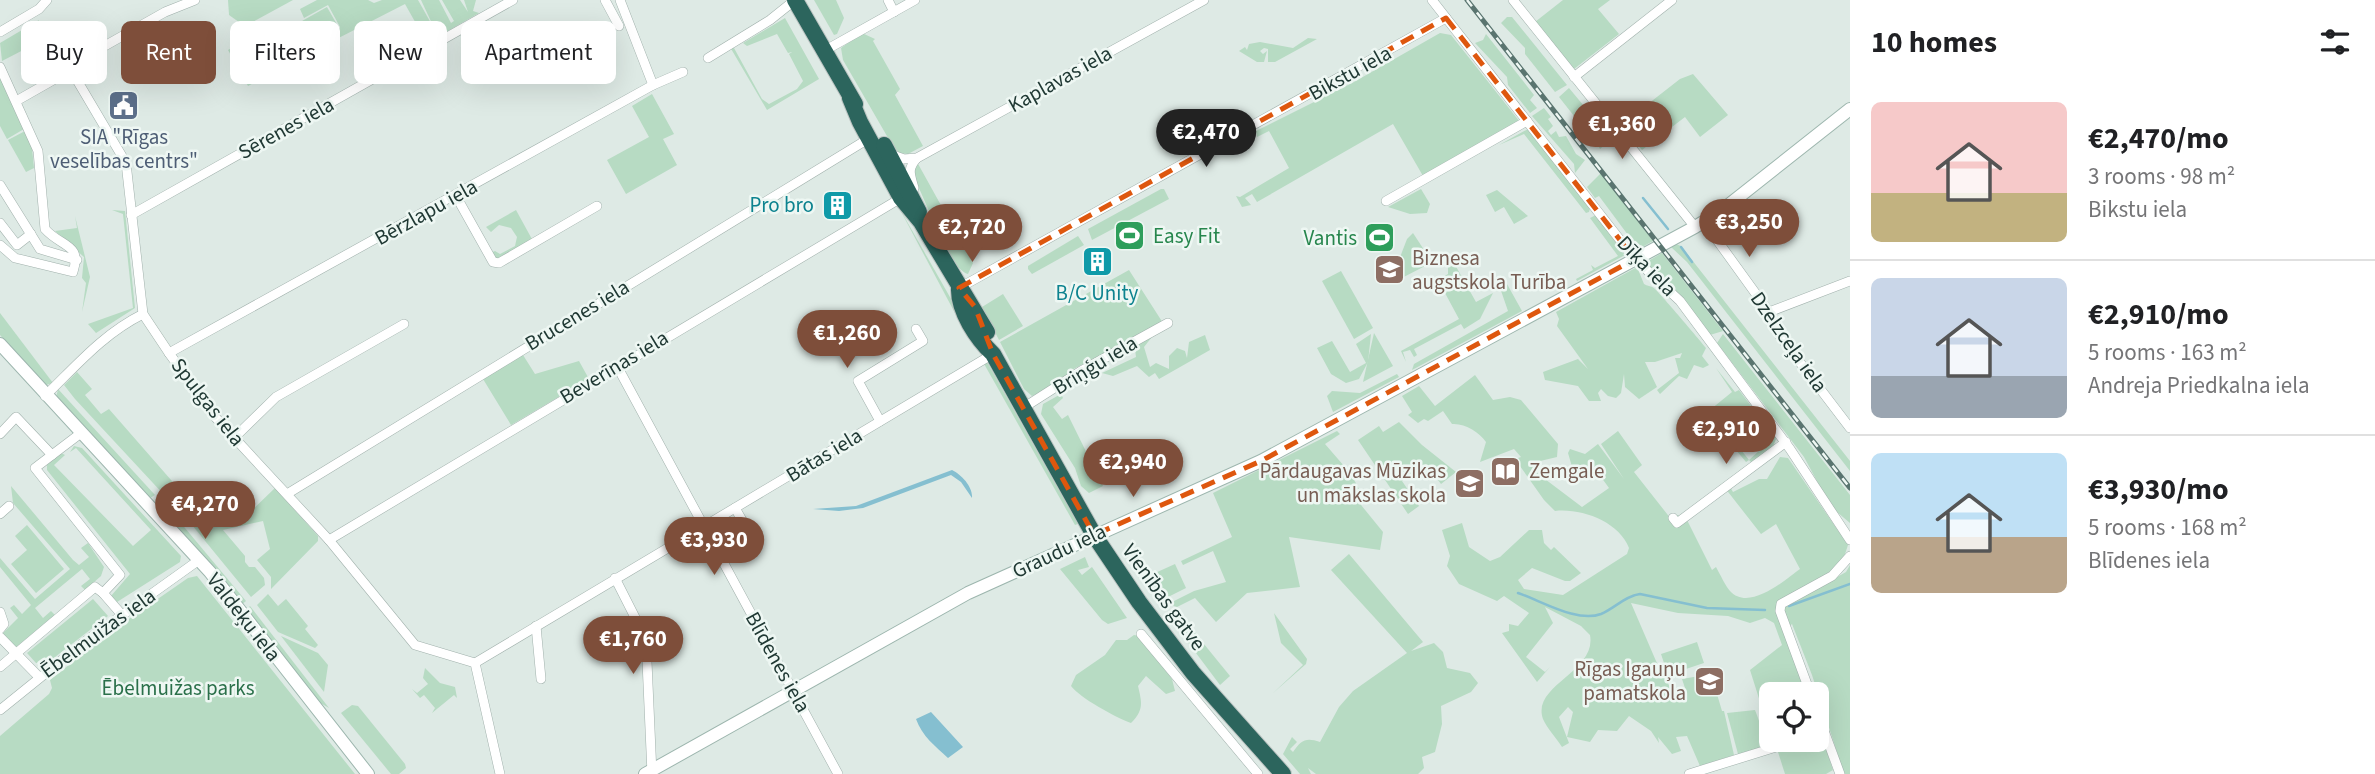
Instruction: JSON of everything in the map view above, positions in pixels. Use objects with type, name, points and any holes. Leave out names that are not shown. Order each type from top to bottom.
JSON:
[{"type":"highway","name":"Vienības gatve","points":[[795,0],[850,98],[869,139],[908,198],[959,288],[975,307],[990,338],[993,354],[1094,535],[1139,602],[1202,683],[1283,774]]},
{"type":"highway","name":"Vienības gatve","points":[[850,98],[889,153],[908,198]]},
{"type":"main road","name":"Graudu iela","points":[[649,773],[968,593],[1261,461],[1699,225],[1850,109]]},
{"type":"main road","name":"Valdeķu iela","points":[[0,344],[45,396],[199,560],[368,774]]},
{"type":"street","points":[[0,32],[39,9],[47,0]]},
{"type":"street","points":[[107,45],[165,12],[195,0]]},
{"type":"street","name":"Sērenes iela","points":[[131,215],[513,0]]},
{"type":"street","points":[[605,0],[619,26]]},
{"type":"street","points":[[620,0],[653,85]]},
{"type":"street","points":[[708,58],[771,20],[795,0]]},
{"type":"street","points":[[888,0],[894,12]]},
{"type":"street","points":[[824,51],[915,0]]},
{"type":"street","name":"Kaplavas iela","points":[[917,158],[1204,0]]},
{"type":"street","name":"Dīķa iela","points":[[1432,0],[1635,259],[1680,301],[1786,442],[1850,540]]},
{"type":"street","name":"Dzelzceļa iela","points":[[1513,0],[1769,312],[1776,331],[1850,428]]},
{"type":"street","points":[[1574,76],[1672,0]]},
{"type":"street","name":"Bikstu iela","points":[[959,288],[1446,18]]},
{"type":"street","points":[[0,66],[18,100],[38,151],[45,229],[75,253],[77,260],[73,272],[7,254],[0,245]]},
{"type":"street","name":"Bērzlapu iela","points":[[169,353],[653,85],[683,72]]},
{"type":"street","points":[[18,100],[46,84]]},
{"type":"street","name":"Spulgas iela","points":[[79,84],[126,163],[143,314],[169,353],[234,438],[329,540],[415,645],[475,663]]},
{"type":"street","points":[[1386,201],[1527,121]]},
{"type":"street","name":"Brucenes iela","points":[[286,494],[869,139]]},
{"type":"street","points":[[889,153],[904,159],[917,158]]},
{"type":"street","points":[[908,198],[911,165],[917,158]]},
{"type":"street","points":[[0,185],[40,250],[77,260]]},
{"type":"street","points":[[456,196],[494,262],[499,263],[597,206]]},
{"type":"street","name":"Beverīnas iela","points":[[329,540],[617,366],[908,198]]},
{"type":"street","points":[[0,223],[17,245]]},
{"type":"street","points":[[7,254],[31,234]]},
{"type":"street","points":[[1769,312],[1850,281]]},
{"type":"street","points":[[45,396],[96,344],[119,326],[143,314]]},
{"type":"street","name":"Briņģu iela","points":[[1023,408],[1081,371],[1168,323]]},
{"type":"street","points":[[234,438],[276,397],[404,324]]},
{"type":"street","points":[[880,421],[858,381],[923,341],[916,329]]},
{"type":"street","name":"Bātas iela","points":[[475,663],[993,354]]},
{"type":"street","name":"Blīdenes iela","points":[[617,366],[838,774]]},
{"type":"street","points":[[0,434],[16,417],[52,455]]},
{"type":"street","points":[[80,433],[35,468],[120,575],[103,593]]},
{"type":"street","points":[[1673,518],[1677,523],[1786,442]]},
{"type":"street","points":[[0,514],[9,506]]},
{"type":"street","points":[[735,508],[754,541]]},
{"type":"street","points":[[1806,682],[1780,611],[1781,604],[1832,576],[1850,556]]},
{"type":"street","name":"Ēbelmuižas iela","points":[[0,710],[39,677],[199,560]]},
{"type":"street","points":[[615,578],[646,639],[649,773]]},
{"type":"street","points":[[0,667],[95,587],[122,615]]},
{"type":"street","points":[[0,612],[4,624],[0,629]]},
{"type":"street","points":[[536,626],[541,679]]},
{"type":"street","points":[[1141,634],[1189,695],[1258,774]]},
{"type":"street","points":[[0,637],[39,677]]},
{"type":"street","points":[[475,663],[500,774]]},
{"type":"street","points":[[1189,695],[1202,683]]},
{"type":"street","points":[[1829,751],[1840,774]]},
{"type":"street","points":[[1689,774],[1760,752]]},
{"type":"highlighted area","points":[[1446,18],[1635,259],[1261,461],[1094,535],[993,354],[975,307],[959,288]]},
{"type":"green space","points":[[228,0],[293,0],[255,21],[237,21],[229,15]]},
{"type":"green space","points":[[317,0],[368,0],[374,3],[382,0],[418,0],[430,21],[415,21],[405,4],[372,21],[354,21],[354,30],[340,37],[340,21],[337,21],[328,5],[304,18],[300,9]]},
{"type":"green space","points":[[421,0],[439,0],[451,23],[454,21],[442,0],[460,0],[468,12],[464,0],[476,0],[473,11],[479,13],[447,31],[447,21],[431,21]]},
{"type":"green space","points":[[814,0],[836,0],[844,18],[837,34],[834,35]]},
{"type":"green space","points":[[1563,0],[1610,0],[1598,9],[1619,34],[1574,69],[1535,22]]},
{"type":"green space","points":[[327,7],[335,21],[302,21]]},
{"type":"green space","points":[[1507,17],[1512,17],[1567,85],[1555,92],[1525,54],[1525,48],[1501,23]]},
{"type":"green space","points":[[785,18],[819,79],[767,110],[730,47],[734,48],[762,99],[769,104],[797,89],[803,81],[789,54],[792,52],[788,53],[777,34],[747,46],[743,43]]},
{"type":"green space","points":[[21,31],[21,51],[2,61],[0,43]]},
{"type":"green space","points":[[862,33],[875,39],[873,41],[900,89],[895,95],[923,146],[908,154],[899,153],[891,143],[843,60],[841,48]]},
{"type":"green space","points":[[1440,33],[1451,35],[1520,122],[1423,176],[1393,124],[1257,202],[1252,194],[1245,198],[1251,205],[1242,207],[1236,196],[1240,197],[1289,168],[1269,131],[1257,137],[1256,131],[1354,82]]},
{"type":"green space","points":[[1486,34],[1534,95],[1530,100],[1537,108],[1530,113],[1508,85],[1507,77],[1475,43],[1483,40]]},
{"type":"green space","points":[[1308,38],[1317,39],[1275,62],[1268,62],[1268,49],[1260,51],[1263,54],[1267,51],[1264,62],[1257,62],[1239,51],[1245,47],[1247,50],[1249,44],[1260,42],[1293,48]]},
{"type":"green space","points":[[1693,74],[1728,115],[1700,137],[1685,117],[1642,150],[1621,125],[1680,79]]},
{"type":"green space","points":[[0,77],[24,129],[7,139],[0,126]]},
{"type":"green space","points":[[1569,88],[1608,135],[1605,138],[1608,142],[1600,149],[1593,135],[1589,135],[1559,97]]},
{"type":"green space","points":[[652,94],[674,134],[663,139],[677,165],[626,194],[607,160],[649,137],[632,106]]},
{"type":"green space","points":[[1544,108],[1551,117],[1548,119],[1553,126],[1548,131],[1551,135],[1556,131],[1559,137],[1566,136],[1576,154],[1585,160],[1575,173],[1574,164],[1532,116]]},
{"type":"green space","points":[[1528,129],[1590,208],[1589,212],[1586,213],[1524,134],[1499,145]]},
{"type":"green space","points":[[25,131],[32,148],[34,168],[26,172],[8,140]]},
{"type":"green space","points":[[917,162],[973,263],[968,274],[953,260],[938,231],[914,178],[913,171]]},
{"type":"green space","points":[[1601,173],[1653,241],[1635,251],[1625,238],[1628,235],[1599,196],[1595,198],[1587,187]]},
{"type":"green space","points":[[1164,189],[1169,199],[1092,240],[1088,229]]},
{"type":"green space","points":[[1421,189],[1430,204],[1427,213],[1410,214],[1388,207]]},
{"type":"green space","points":[[1497,190],[1528,216],[1514,224],[1504,207],[1495,212],[1486,195]]},
{"type":"green space","points":[[897,204],[959,313],[956,315]]},
{"type":"green space","points":[[112,210],[125,211],[135,308],[96,333],[88,324],[133,308],[123,214]]},
{"type":"green space","points":[[516,210],[533,241],[497,260],[490,253],[495,251],[500,254],[515,246],[517,237],[511,228],[499,225],[491,232],[486,227]]},
{"type":"green space","points":[[1596,215],[1625,255],[1577,281],[1576,279],[1593,270],[1591,265],[1595,268],[1618,256],[1590,218]]},
{"type":"green space","points":[[75,216],[90,277],[82,312],[86,283],[82,278],[84,257],[55,231],[77,228]]},
{"type":"green space","points":[[1413,233],[1430,259],[1427,265],[1396,281],[1392,278],[1407,239]]},
{"type":"green space","points":[[1078,236],[1084,245],[1032,274],[1028,269],[1028,266]]},
{"type":"green space","points":[[1676,244],[1681,246],[1850,461],[1850,471],[1687,262],[1671,247]]},
{"type":"green space","points":[[1662,253],[1723,331],[1710,335],[1687,303],[1645,263]]},
{"type":"green space","points":[[1454,263],[1476,302],[1493,293],[1480,319],[1464,329],[1461,324],[1414,349],[1417,355],[1414,357],[1410,350],[1403,352],[1406,362],[1401,351],[1459,319],[1438,280],[1448,274],[1448,266]]},
{"type":"green space","points":[[1637,267],[1644,284],[1657,291],[1706,348],[1702,356],[1709,365],[1703,368],[1694,365],[1687,379],[1679,376],[1660,394],[1657,390],[1679,373],[1675,358],[1680,358],[1682,353],[1655,362],[1645,362],[1657,387],[1639,399],[1625,387],[1624,374],[1621,393],[1616,398],[1608,396],[1601,389],[1598,393],[1601,401],[1589,401],[1578,386],[1545,380],[1543,372],[1578,359],[1588,369],[1557,326],[1559,319],[1556,312]]},
{"type":"green space","points":[[1129,270],[1163,323],[1144,347],[1150,367],[1156,363],[1169,369],[1169,356],[1177,348],[1185,351],[1187,358],[1189,342],[1205,335],[1210,350],[1159,379],[1155,373],[1149,377],[1137,366],[1113,376],[1102,373],[1136,357],[1134,341],[1074,369],[1067,373],[1068,379],[1032,396],[1024,389],[1000,342]]},
{"type":"green space","points":[[1341,271],[1373,328],[1354,339],[1322,281]]},
{"type":"green space","points":[[1502,275],[1522,311],[1412,370],[1414,364],[1508,311],[1498,282]]},
{"type":"green space","points":[[1003,294],[1023,326],[999,340],[982,307]]},
{"type":"green space","points":[[0,313],[53,383],[40,383],[0,335]]},
{"type":"green space","points":[[1374,333],[1393,366],[1363,382]]},
{"type":"green space","points":[[1371,334],[1368,362],[1359,379],[1346,383],[1331,374],[1317,348],[1332,341],[1350,372],[1366,363],[1356,344]]},
{"type":"green space","points":[[1723,334],[1850,495],[1850,523],[1831,507],[1804,457],[1717,343]]},
{"type":"green space","points":[[530,350],[523,355],[535,374],[579,361],[589,379],[511,425],[483,379]]},
{"type":"green space","points":[[983,362],[987,362],[1078,524],[1075,525]]},
{"type":"green space","points":[[1716,368],[1735,392],[1739,390],[1776,439],[1773,447],[1752,463],[1749,460],[1746,462],[1734,451],[1705,414],[1732,392]],"holes":[[[1750,412],[1770,441],[1749,460],[1726,431]]]},
{"type":"green space","points":[[77,372],[92,389],[85,395],[101,414],[109,409],[206,520],[231,497],[247,515],[275,488],[318,536],[318,541],[271,589],[271,577],[257,560],[270,549],[263,521],[223,530],[245,556],[249,567],[255,567],[264,578],[265,585],[251,597],[192,525],[64,385]]},
{"type":"green space","points":[[1397,374],[1399,377],[1333,412],[1327,396],[1332,391],[1360,393]]},
{"type":"green space","points":[[1475,375],[1493,400],[1510,397],[1521,400],[1558,444],[1557,457],[1536,462],[1533,470],[1582,507],[1609,488],[1593,466],[1582,476],[1575,477],[1568,453],[1570,449],[1585,454],[1598,444],[1624,479],[1601,444],[1618,431],[1642,465],[1634,472],[1671,519],[1677,515],[1686,518],[1712,570],[1716,567],[1728,589],[1738,597],[1747,598],[1766,592],[1800,569],[1776,524],[1761,534],[1725,488],[1729,485],[1733,492],[1759,479],[1767,479],[1780,457],[1788,458],[1848,545],[1843,560],[1823,585],[1846,572],[1850,565],[1850,774],[1844,774],[1829,728],[1829,682],[1814,682],[1792,624],[1784,630],[1804,682],[1759,682],[1759,698],[1750,670],[1782,645],[1774,623],[1765,618],[1750,623],[1728,616],[1678,613],[1631,603],[1673,693],[1680,688],[1682,693],[1686,691],[1682,679],[1711,674],[1724,711],[1734,755],[1700,766],[1687,736],[1676,737],[1681,751],[1672,754],[1658,737],[1659,743],[1651,731],[1629,716],[1617,731],[1598,730],[1590,742],[1567,737],[1573,712],[1568,707],[1559,717],[1569,743],[1562,747],[1543,719],[1542,707],[1554,687],[1584,659],[1589,648],[1590,635],[1581,626],[1545,607],[1553,623],[1526,657],[1545,672],[1550,667],[1537,682],[1502,633],[1509,631],[1509,624],[1518,626],[1529,613],[1504,596],[1497,601],[1459,584],[1447,566],[1450,556],[1442,530],[1462,523],[1469,547],[1490,561],[1500,557],[1529,530],[1542,530],[1544,543],[1551,550],[1554,547],[1581,573],[1570,581],[1565,581],[1532,568],[1518,580],[1524,589],[1563,595],[1627,554],[1629,548],[1617,531],[1598,519],[1577,512],[1555,511],[1515,459],[1521,457],[1514,449],[1480,462],[1486,442],[1480,435],[1462,425],[1452,424],[1443,411],[1428,421],[1424,419],[1418,423],[1408,415],[1412,412],[1402,396],[1419,386],[1435,406]]},
{"type":"green space","points":[[58,389],[155,495],[150,498],[60,404],[56,398]]},
{"type":"green space","points":[[1061,394],[1063,398],[1053,407],[1062,419],[1068,415],[1103,486],[1089,493],[1081,486],[1075,468],[1041,414],[1043,404]]},
{"type":"green space","points":[[1399,422],[1422,445],[1456,472],[1441,484],[1426,464],[1402,481],[1419,506],[1408,514],[1358,440],[1379,426],[1383,432]]},
{"type":"green space","points":[[1337,431],[1340,434],[1325,444],[1351,474],[1360,491],[1357,500],[1383,532],[1380,550],[1289,537],[1300,587],[1247,593],[1216,622],[1195,598],[1177,607],[1168,604],[1194,591],[1226,582],[1213,551],[1183,565],[1181,561],[1232,537],[1213,493]]},
{"type":"green space","points":[[74,446],[82,448],[181,556],[180,562],[117,602],[111,596],[130,574],[47,470],[47,465],[61,453],[65,455],[54,465],[133,546],[151,530],[76,448],[70,452]]},
{"type":"green space","points":[[11,486],[73,560],[79,565],[89,557],[81,548],[88,543],[104,567],[101,576],[85,590],[81,586],[90,579],[82,569],[35,608],[43,618],[51,611],[55,615],[15,648],[2,634],[18,618],[10,608],[14,605],[22,614],[31,605],[0,567],[0,558],[35,599],[70,569],[13,503]]},
{"type":"green space","points":[[175,516],[246,601],[241,605],[173,521]]},
{"type":"green space","points":[[27,525],[64,569],[36,593],[11,564],[27,550],[15,536]]},
{"type":"green space","points":[[1349,554],[1423,642],[1411,651],[1434,643],[1443,652],[1447,668],[1470,673],[1478,683],[1471,692],[1441,706],[1442,724],[1435,752],[1422,757],[1424,768],[1418,774],[1316,774],[1308,768],[1311,774],[1300,774],[1283,754],[1292,737],[1297,742],[1290,749],[1293,752],[1304,741],[1320,742],[1339,707],[1353,691],[1407,653],[1331,570]]},
{"type":"green space","points":[[1085,557],[1089,567],[1078,570],[1082,575],[1092,567],[1127,618],[1108,624],[1102,620],[1060,569]]},
{"type":"green space","points":[[1175,564],[1186,588],[1158,602],[1144,578]]},
{"type":"green space","name":"Ēbelmuižas parks","points":[[197,576],[355,774],[0,774],[0,736],[49,694],[52,688],[50,680],[113,630],[188,578]]},
{"type":"green space","points":[[268,594],[278,606],[286,599],[308,626],[305,629],[318,645],[315,648],[278,632],[257,605]]},
{"type":"green space","points":[[93,599],[108,616],[46,664],[36,663],[27,653]]},
{"type":"green space","points":[[250,606],[329,708],[317,701],[246,610]]},
{"type":"green space","points":[[1177,611],[1230,676],[1220,685],[1169,617]]},
{"type":"green space","points":[[1274,613],[1307,659],[1306,664],[1272,694],[1303,665],[1281,643]]},
{"type":"green space","points":[[1134,635],[1139,636],[1172,679],[1175,691],[1166,694],[1146,676],[1138,686],[1140,710],[1131,723],[1098,707],[1071,686],[1076,675],[1105,655],[1116,640],[1127,640]]},
{"type":"green space","points":[[281,636],[318,653],[328,665],[324,692]]},
{"type":"green space","points":[[1697,642],[1704,663],[1668,675],[1661,654]]},
{"type":"green space","points":[[425,668],[440,683],[455,687],[457,698],[454,695],[432,713],[435,708],[424,695],[420,698],[412,689],[417,693],[428,684],[423,678]]},
{"type":"green space","points":[[352,705],[358,706],[405,764],[406,768],[399,774],[391,774],[341,713]]},
{"type":"green space","points":[[1755,710],[1759,721],[1759,748],[1738,754],[1727,713]]},
{"type":"green space","points":[[1778,752],[1827,752],[1833,770],[1826,774],[1785,774]]},
{"type":"water","points":[[952,470],[966,482],[972,498],[961,482],[951,475],[863,508],[839,511],[813,509],[856,506]]},
{"type":"water","points":[[931,712],[963,747],[948,758],[925,736],[916,719]]},
{"type":"waterway","points":[[1643,198],[1668,229]]},
{"type":"waterway","points":[[1681,247],[1692,262]]},
{"type":"waterway","points":[[1789,606],[1850,584]]},
{"type":"waterway","points":[[1518,593],[1581,616],[1601,614],[1640,594],[1707,608],[1765,610]]},
{"type":"railway","points":[[1467,0],[1850,488]]},
{"type":"place","name":"SIA \"Rīgas veselības centrs\"","points":[[124,105]]},
{"type":"place","name":"Pro bro","points":[[837,205]]},
{"type":"place","name":"Easy Fit","points":[[1130,236]]},
{"type":"place","name":"Vantis","points":[[1380,238]]},
{"type":"place","name":"B/C Unity","points":[[1097,261]]},
{"type":"place","name":"Biznesa augstskola Turība","points":[[1389,270]]},
{"type":"place","name":"Zemgale","points":[[1506,471]]},
{"type":"place","name":"Pārdaugavas Mūzikas un mākslas skola","points":[[1469,483]]},
{"type":"place","name":"Rīgas Igauņu pamatskola","points":[[1709,681]]}]
